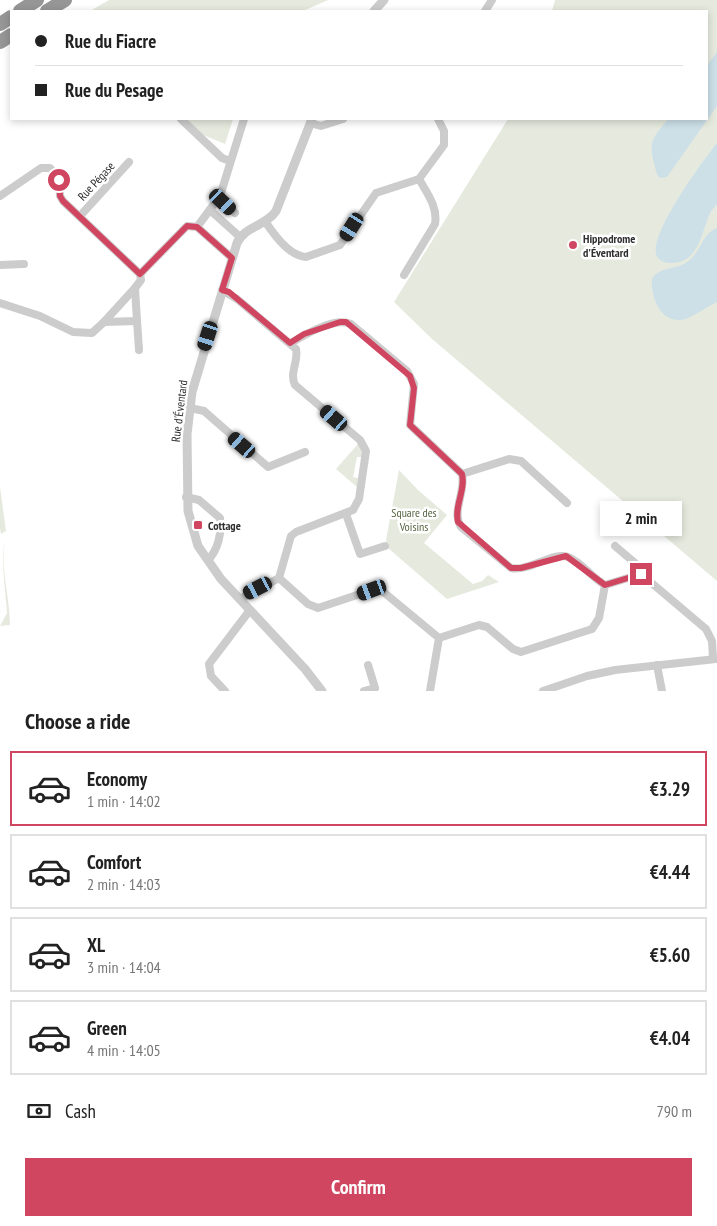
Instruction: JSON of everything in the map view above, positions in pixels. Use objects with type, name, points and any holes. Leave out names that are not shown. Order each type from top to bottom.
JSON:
[{"type":"highway","points":[[22,10],[37,0]]},
{"type":"highway","points":[[49,10],[65,0]]},
{"type":"street","points":[[375,10],[384,0]]},
{"type":"street","points":[[182,120],[222,158],[230,161]]},
{"type":"street","points":[[197,227],[220,196],[244,120]]},
{"type":"street","points":[[210,210],[240,237],[271,218],[276,211],[311,121],[321,126],[340,120]]},
{"type":"street","points":[[265,221],[272,233],[296,255],[306,257],[340,246],[376,193],[419,179],[444,145],[444,131],[438,120]]},
{"type":"street","name":"Rue Pégase","points":[[80,216],[129,162]]},
{"type":"street","points":[[0,196],[46,166],[50,168],[59,180],[60,196],[63,201],[140,274],[141,280],[92,333],[82,334],[57,325],[35,314],[0,303]]},
{"type":"street","points":[[404,275],[435,224],[436,218],[434,205],[419,179]]},
{"type":"street","points":[[220,196],[235,213]]},
{"type":"street","points":[[140,274],[187,226],[197,227],[232,258]]},
{"type":"street","name":"Rue d'Éventard","points":[[240,237],[195,379],[188,434],[186,497],[190,522],[198,546],[221,579],[306,669],[322,691]]},
{"type":"street","points":[[0,265],[24,264]]},
{"type":"street","points":[[135,288],[139,350]]},
{"type":"street","points":[[222,290],[229,292],[290,343],[297,354],[292,375],[295,385],[365,445],[367,458],[359,499],[353,510],[296,532],[291,536],[279,578],[240,599]]},
{"type":"street","points":[[104,322],[136,321]]},
{"type":"street","points":[[290,343],[304,334],[340,322],[351,324],[410,376],[414,388],[410,425],[462,474],[463,484],[457,513],[458,522],[506,566],[521,568],[566,556],[605,585]]},
{"type":"street","points":[[190,408],[204,411],[268,467],[305,452]]},
{"type":"street","points":[[462,474],[509,459],[515,459],[521,461],[567,503]]},
{"type":"street","points":[[186,497],[199,500],[220,518],[221,527],[217,547],[208,560]]},
{"type":"street","points":[[346,514],[360,554],[386,546]]},
{"type":"street","points":[[543,691],[587,676],[615,670],[687,664],[715,659],[714,648],[706,629],[641,574],[635,563],[615,546]]},
{"type":"street","points":[[605,585],[641,574]]},
{"type":"street","points":[[279,578],[308,604],[318,608],[372,590],[381,590],[439,638]]},
{"type":"street","points":[[439,638],[479,625],[486,627],[513,649],[526,651],[592,628],[599,618],[605,585]]},
{"type":"street","points":[[225,691],[211,676],[209,664],[250,610]]},
{"type":"street","points":[[430,691],[439,638]]},
{"type":"street","points":[[657,665],[662,691]]},
{"type":"street","points":[[364,691],[374,688],[368,666]]},
{"type":"green space","points":[[109,0],[328,0],[305,10],[92,10]]},
{"type":"green space","name":"Hippodrome d'Éventard","points":[[555,0],[717,0],[717,581],[432,339],[394,302],[507,120],[708,120],[708,10],[552,10]]},
{"type":"green space","points":[[180,120],[233,120],[225,144],[203,135]]},
{"type":"green space","points":[[358,444],[362,451],[362,457],[357,457],[353,477],[358,478],[357,487],[336,469]]},
{"type":"green space","name":"Square des Voisins","points":[[399,470],[418,490],[447,515],[424,543],[473,584],[482,581],[488,575],[499,582],[447,599],[388,548],[386,540]]},
{"type":"green space","points":[[0,487],[6,531],[1,534],[0,529]]},
{"type":"green space","points":[[5,541],[4,572],[10,625],[0,626],[7,613],[3,566],[4,548]]},
{"type":"shaded area","points":[[717,52],[717,106],[708,119],[708,64]]},
{"type":"shaded area","points":[[667,120],[707,120],[667,177],[660,178],[656,173],[652,155],[652,144],[659,130]]},
{"type":"shaded area","points":[[717,143],[717,204],[710,213],[702,237],[694,252],[688,258],[680,262],[662,261],[658,258],[656,249],[659,235],[677,200]]},
{"type":"shaded area","points":[[717,228],[717,302],[686,319],[677,320],[670,318],[664,314],[655,301],[652,278],[660,272],[687,262],[695,254],[708,234]]},
{"type":"place","name":"Hippodrome d'Éventard","points":[[573,245]]},
{"type":"place","name":"Cottage","points":[[198,525]]},
{"type":"route","points":[[59,180],[59,191],[63,201],[140,274],[151,266],[187,226],[197,227],[232,258],[222,290],[229,292],[290,343],[304,334],[340,322],[346,322],[351,324],[407,371],[414,384],[410,425],[459,469],[462,474],[463,484],[457,513],[458,522],[461,527],[506,566],[516,569],[566,556],[605,585],[641,574]]}]
